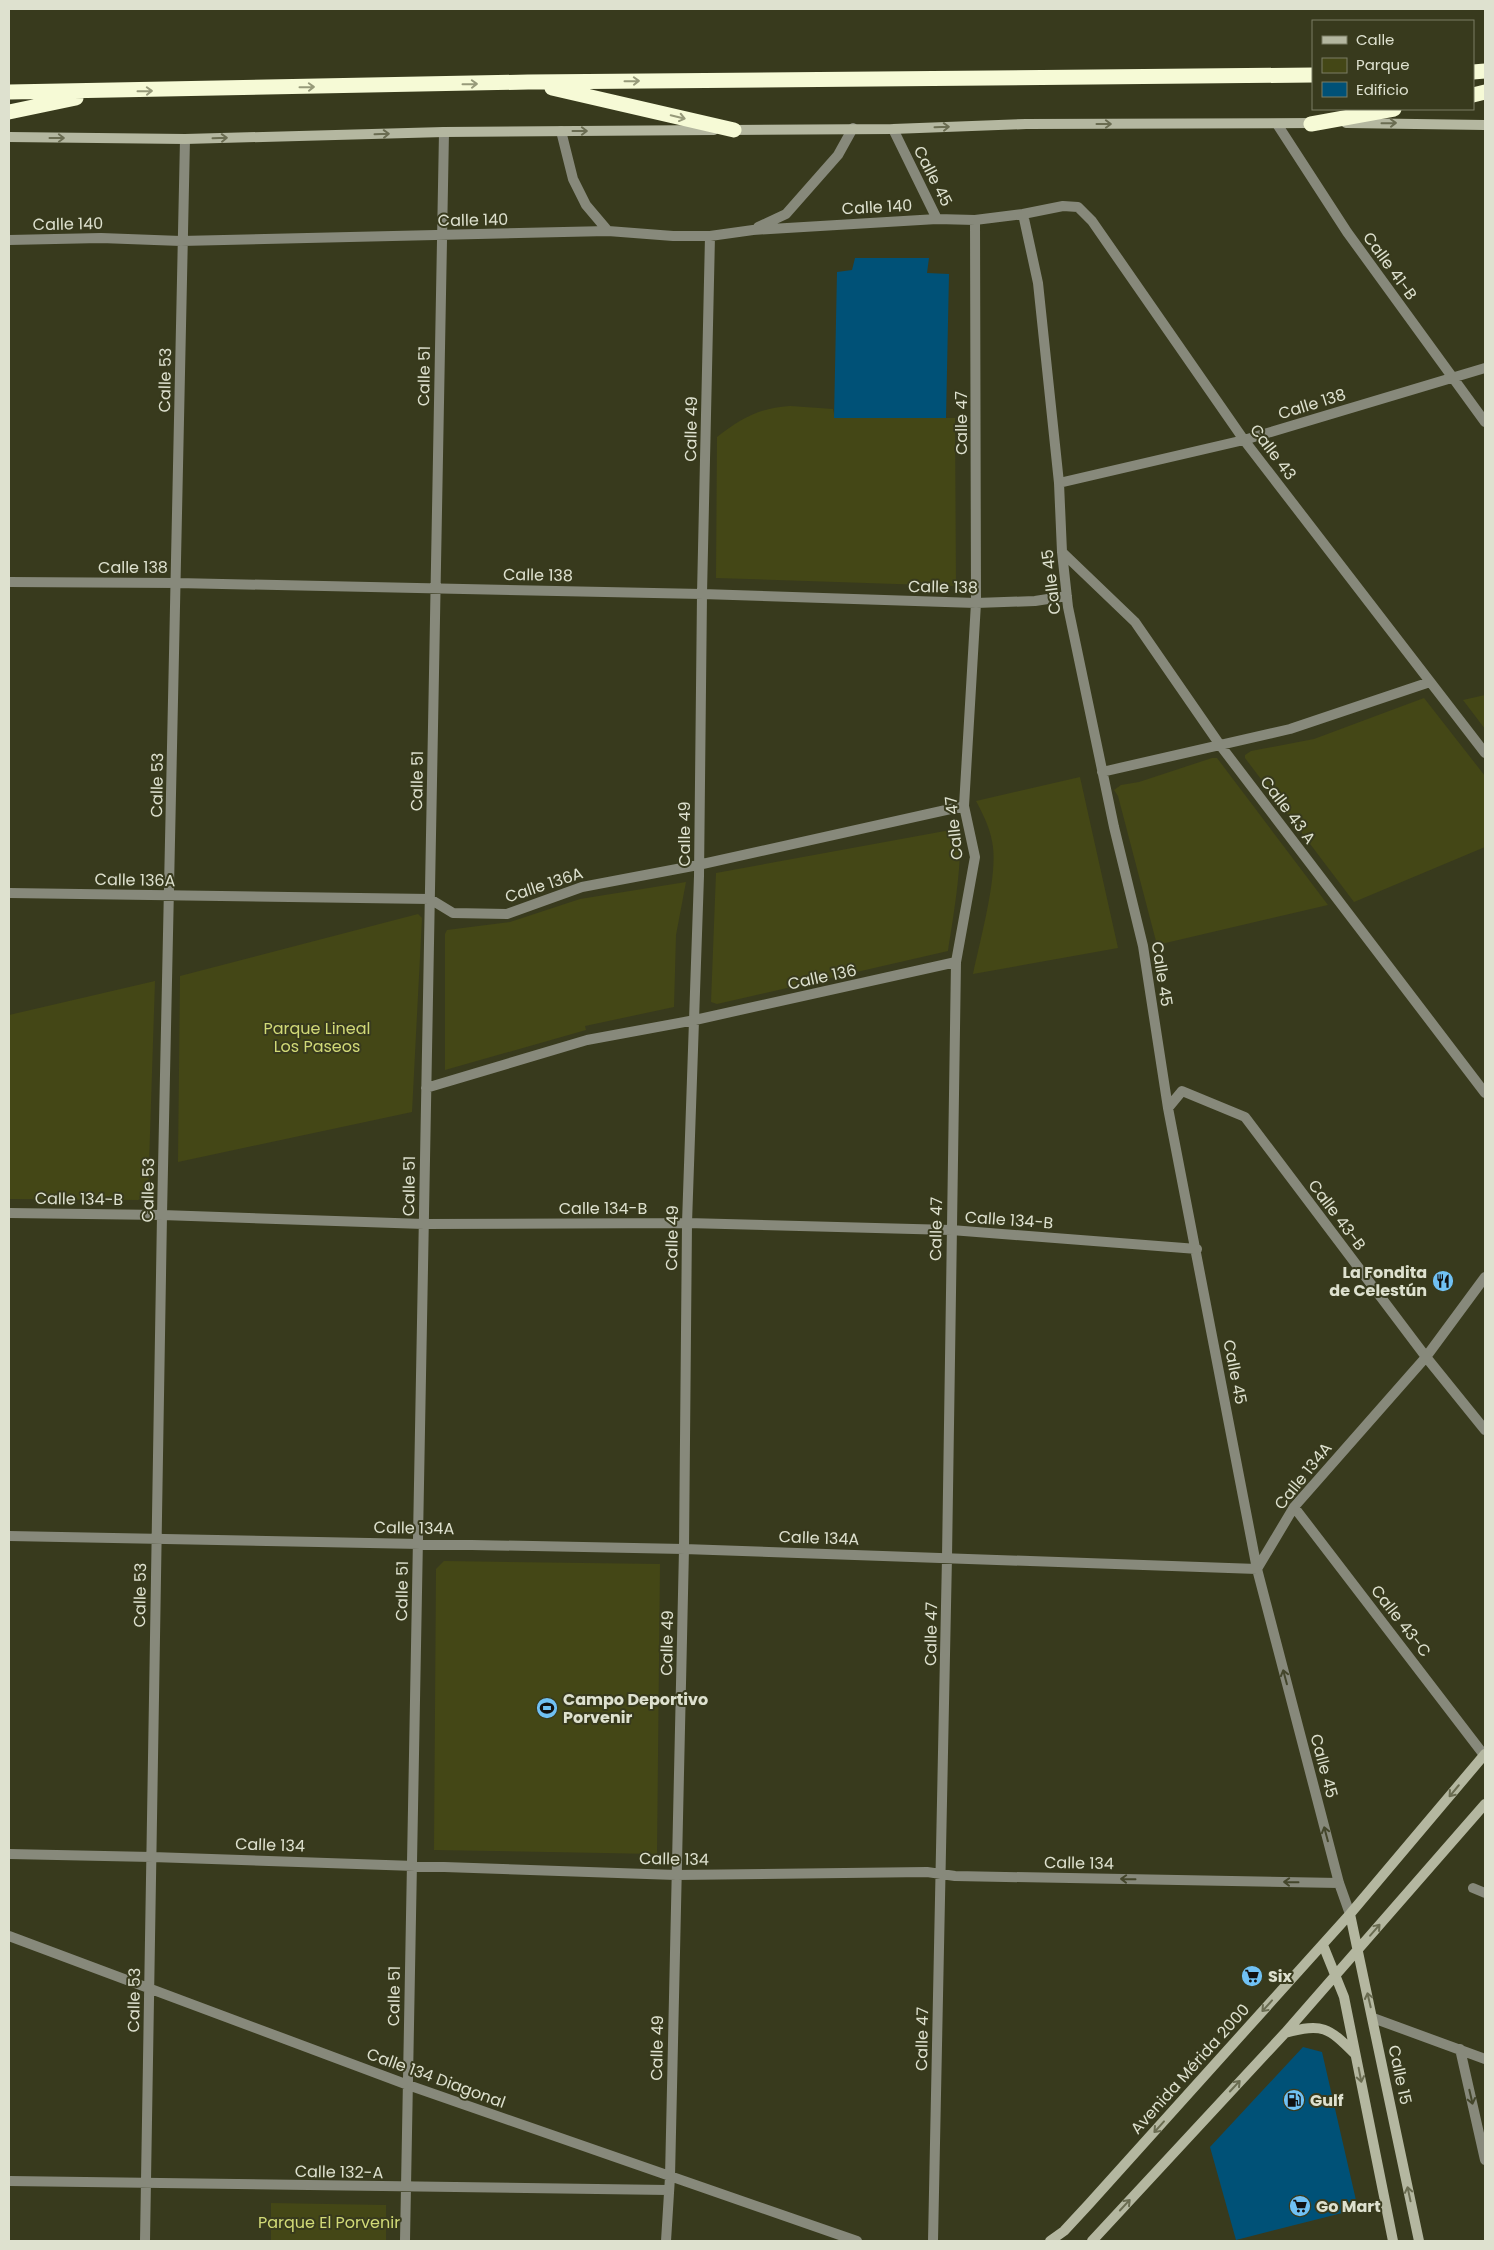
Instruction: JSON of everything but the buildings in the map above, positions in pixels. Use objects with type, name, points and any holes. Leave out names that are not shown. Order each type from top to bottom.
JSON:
[{"type":"highway","points":[[9,92],[110,92],[528,82],[1312,75]]},
{"type":"highway","points":[[528,82],[734,130]]},
{"type":"highway","points":[[9,112],[110,92]]},
{"type":"highway","points":[[1311,124],[1388,110]]},
{"type":"main road","points":[[9,137],[185,139],[444,132],[893,129],[1026,124],[1411,122],[1485,125]]},
{"type":"main road","name":"Avenida Mérida 2000","points":[[1050,2241],[1064,2231],[1089,2204],[1350,1914],[1485,1754]]},
{"type":"main road","points":[[1092,2241],[1285,2032],[1485,1804]]},
{"type":"main road","name":"Calle 15","points":[[1350,1914],[1356,1951],[1373,2018],[1419,2241]]},
{"type":"main road","points":[[1322,1945],[1344,1997],[1394,2241]]},
{"type":"main road","points":[[1285,2032],[1316,2026],[1330,2031],[1356,2055]]},
{"type":"street","name":"Calle 41-B","points":[[1277,124],[1347,232],[1485,422]]},
{"type":"street","points":[[753,230],[786,214],[838,155],[853,128]]},
{"type":"street","name":"Calle 45","points":[[893,129],[937,219],[975,220],[1023,214],[1038,283],[1059,483],[1062,552],[1067,596],[1102,772],[1143,946],[1168,1108],[1197,1249],[1257,1569],[1339,1883],[1350,1914]]},
{"type":"street","points":[[561,131],[573,179],[586,205],[608,231]]},
{"type":"street","name":"Calle 51","points":[[405,2241],[444,132]]},
{"type":"street","name":"Calle 53","points":[[145,2241],[162,1215],[185,139]]},
{"type":"street","name":"Calle 43","points":[[1023,214],[1063,206],[1078,207],[1092,221],[1244,440],[1485,754]]},
{"type":"street","name":"Calle 140","points":[[9,240],[101,238],[182,242],[608,231],[673,236],[710,236],[753,230],[937,219]]},
{"type":"street","name":"Calle 47","points":[[933,2241],[947,1557],[956,962],[975,857],[964,806],[976,603],[975,220]]},
{"type":"street","name":"Calle 49","points":[[666,2241],[670,2178],[684,1549],[687,1223],[700,876],[698,865],[702,594],[710,236]]},
{"type":"street","name":"Calle 138","points":[[1059,483],[1244,440],[1485,368]]},
{"type":"street","name":"Calle 43 A","points":[[1062,552],[1135,622],[1220,745],[1485,1092]]},
{"type":"street","name":"Calle 138","points":[[9,582],[435,588],[976,603],[1035,601],[1067,596]]},
{"type":"street","points":[[1102,772],[1290,729],[1430,682]]},
{"type":"street","name":"Calle 136A","points":[[9,893],[430,899],[453,913],[506,914],[582,887],[698,865],[964,806]]},
{"type":"street","name":"Calle 136","points":[[426,1088],[587,1040],[695,1020],[956,962]]},
{"type":"street","name":"Calle 43-B","points":[[1168,1108],[1182,1091],[1245,1118],[1426,1357],[1485,1430]]},
{"type":"street","name":"Calle 134-B","points":[[9,1214],[162,1215],[424,1224],[687,1223],[951,1230],[1197,1249]]},
{"type":"street","name":"Calle 134A","points":[[9,1536],[684,1549],[1257,1569],[1294,1506],[1426,1357],[1485,1277]]},
{"type":"street","name":"Calle 43-C","points":[[1294,1506],[1485,1754]]},
{"type":"street","name":"Calle 134","points":[[9,1854],[412,1865],[676,1875],[926,1872],[940,1874],[1339,1883]]},
{"type":"street","points":[[1473,1888],[1485,1893]]},
{"type":"street","name":"Calle 134 Diagonal","points":[[9,1936],[408,2085],[670,2178],[856,2241]]},
{"type":"street","points":[[1373,2018],[1485,2059]]},
{"type":"street","points":[[1460,2050],[1485,2160]]},
{"type":"street","name":"Calle 132-A","points":[[9,2181],[406,2188],[668,2190]]},
{"type":"green space","points":[[790,406],[833,409],[835,418],[955,418],[956,586],[716,578],[717,437],[751,415],[769,409]]},
{"type":"green space","points":[[1485,695],[1485,729],[1463,700]]},
{"type":"green space","points":[[1424,698],[1485,776],[1485,847],[1354,902],[1245,758],[1245,755],[1251,751],[1314,739]]},
{"type":"green space","points":[[1217,758],[1328,905],[1157,945],[1118,796],[1114,790],[1121,785],[1139,782]]},
{"type":"green space","points":[[1080,777],[1118,948],[973,974],[987,910],[994,860],[991,835],[976,801]]},
{"type":"green space","points":[[956,829],[959,837],[959,868],[948,951],[717,1004],[711,1002],[716,873]]},
{"type":"green space","points":[[686,882],[676,935],[674,1007],[585,1026],[586,1030],[445,1070],[445,934],[447,930],[510,922],[580,899]]},
{"type":"green space","name":"Parque Lineal Los Paseos","points":[[418,914],[422,918],[412,1112],[178,1162],[180,976]]},
{"type":"green space","points":[[155,981],[148,1195],[138,1200],[9,1199],[9,1015]]},
{"type":"green space","name":"Campo Deportivo Porvenir","points":[[444,1561],[660,1564],[657,1854],[434,1850],[436,1569]]},
{"type":"green space","name":"Parque El Porvenir","points":[[271,2203],[386,2205],[386,2241],[271,2241]]},
{"type":"place","name":"La Fondita de Celestún","points":[[1443,1281]]},
{"type":"place","name":"Campo Deportivo Porvenir","points":[[547,1708]]},
{"type":"place","name":"Six","points":[[1252,1976]]},
{"type":"place","name":"Gulf","points":[[1294,2100]]},
{"type":"place","name":"Go Mart","points":[[1300,2206]]}]
